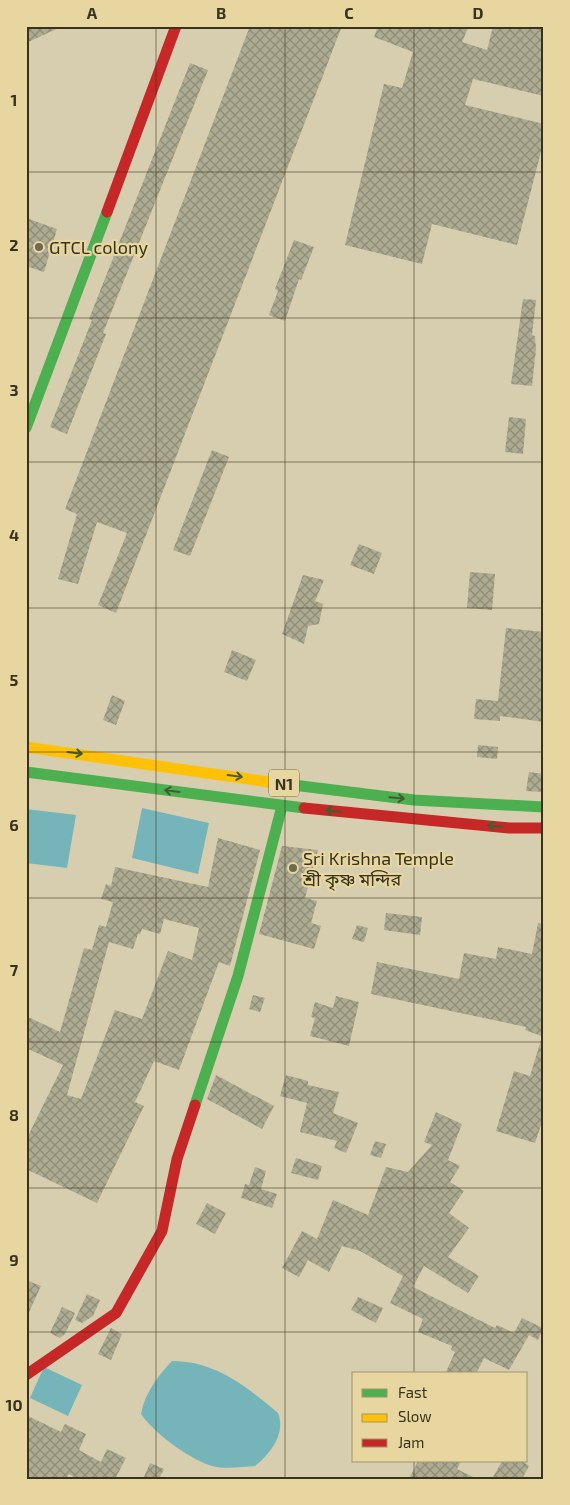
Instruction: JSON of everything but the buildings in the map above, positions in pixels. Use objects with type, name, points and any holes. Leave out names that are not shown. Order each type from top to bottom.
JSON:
[{"type":"main road","points":[[26,428],[176,26]]},
{"type":"main road","name":"N1","points":[[26,747],[363,795],[506,807],[544,808]]},
{"type":"main road","name":"N1","points":[[26,772],[282,806],[509,828],[544,828]]},
{"type":"main road","points":[[26,1375],[55,1352],[116,1313],[162,1231],[177,1159],[238,976],[282,806]]},
{"type":"water","points":[[142,808],[209,823],[198,874],[132,858]]},
{"type":"water","points":[[26,809],[76,815],[67,868],[26,863]]},
{"type":"water","points":[[172,1361],[188,1362],[216,1370],[254,1393],[278,1413],[280,1428],[276,1442],[255,1466],[232,1468],[201,1462],[172,1444],[154,1429],[141,1414],[149,1392]]},
{"type":"water","points":[[44,1367],[82,1385],[68,1416],[30,1398]]},
{"type":"traffic: fast","points":[[26,428],[107,212]]},
{"type":"traffic: fast","points":[[26,772],[304,808]]},
{"type":"traffic: fast","points":[[269,782],[414,800],[544,807]]},
{"type":"traffic: fast","points":[[195,1105],[238,976],[282,806]]},
{"type":"traffic: slow","points":[[26,747],[269,782]]},
{"type":"traffic: jam","points":[[107,212],[176,26]]},
{"type":"traffic: jam","points":[[304,808],[509,828],[544,828]]},
{"type":"traffic: jam","points":[[26,1375],[116,1313],[162,1231],[177,1159],[195,1105]]},
{"type":"place","name":"GTCL colony","points":[[39,247]]},
{"type":"place","name":"Sri Krishna Temple শ্রী কৃষ্ণ মন্দির","points":[[293,868]]}]
